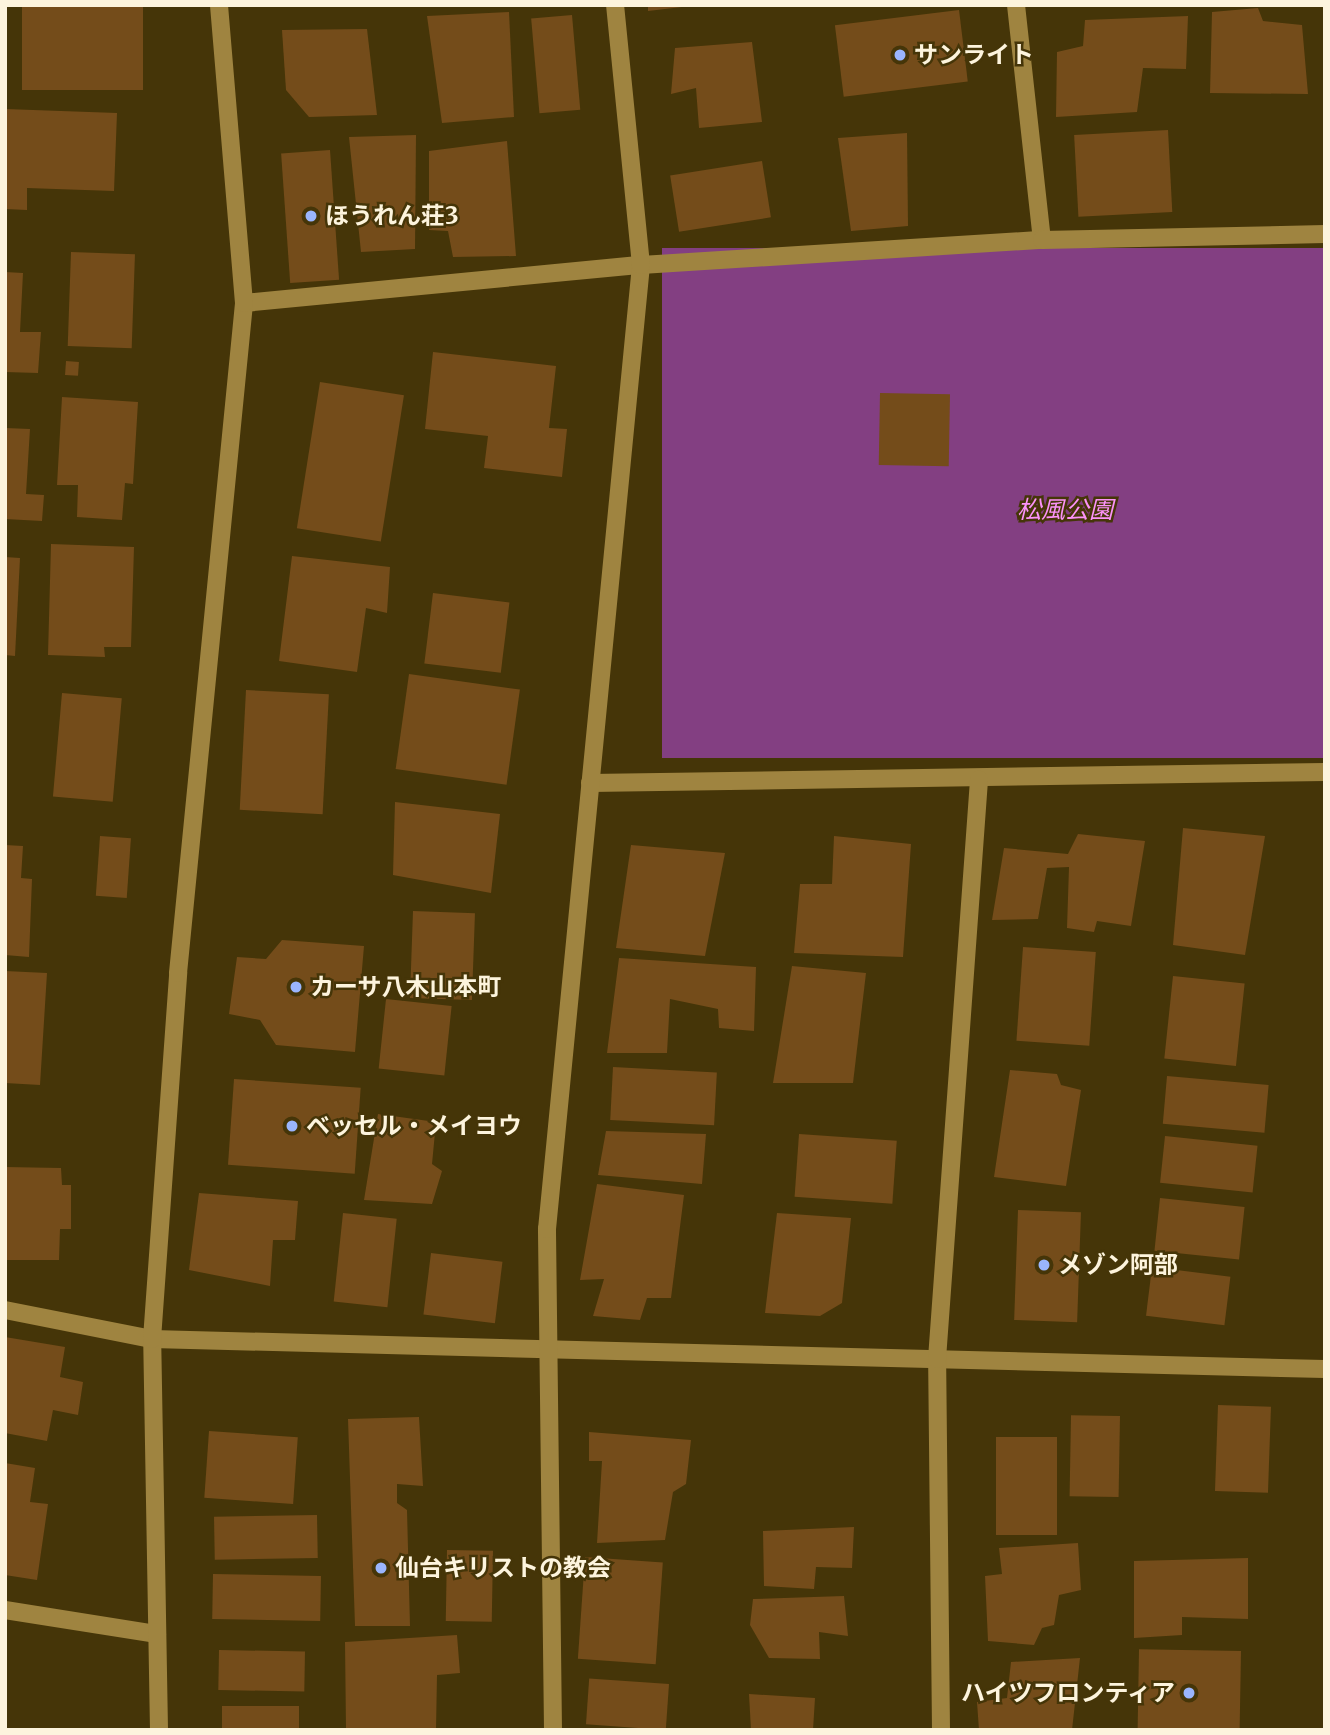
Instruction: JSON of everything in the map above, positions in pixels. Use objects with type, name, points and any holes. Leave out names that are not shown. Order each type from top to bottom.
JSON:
[{"type":"street","points":[[159,1730],[152,1339],[178,973],[244,303],[219,5]]},
{"type":"street","points":[[553,1730],[544,1351],[548,1215],[641,265],[615,5]]},
{"type":"street","points":[[1016,5],[1042,240]]},
{"type":"street","points":[[244,303],[641,265],[1042,240],[1325,234]]},
{"type":"street","points":[[590,783],[979,780],[1325,772]]},
{"type":"street","points":[[941,1730],[937,1359],[979,780]]},
{"type":"street","points":[[5,1310],[152,1339],[1325,1369]]},
{"type":"street","points":[[5,1610],[157,1634]]},
{"type":"green space","name":"松風公園","points":[[662,248],[1325,248],[1325,758],[662,758]]},
{"type":"building","points":[[22,5],[143,5],[143,90],[22,90]]},
{"type":"building","points":[[648,5],[682,5],[682,7],[648,11]]},
{"type":"building","points":[[1258,8],[1263,21],[1302,25],[1308,94],[1210,93],[1212,12]]},
{"type":"building","name":"サンライト","points":[[959,10],[968,81],[844,97],[835,25]]},
{"type":"building","points":[[509,12],[514,117],[442,123],[427,16]]},
{"type":"building","points":[[572,15],[580,110],[539,113],[531,19]]},
{"type":"building","points":[[1188,16],[1186,69],[1143,68],[1137,112],[1056,117],[1057,52],[1083,46],[1085,20]]},
{"type":"building","points":[[367,29],[377,115],[309,117],[286,90],[282,30]]},
{"type":"building","points":[[752,42],[762,122],[699,128],[696,88],[671,94],[675,48]]},
{"type":"building","points":[[5,109],[117,113],[114,191],[27,188],[27,210],[5,209]]},
{"type":"building","points":[[1168,130],[1172,212],[1078,217],[1074,135]]},
{"type":"building","points":[[907,133],[908,226],[851,231],[838,138]]},
{"type":"building","points":[[416,135],[415,249],[361,252],[349,137]]},
{"type":"building","points":[[507,141],[516,256],[453,257],[448,231],[429,230],[429,151]]},
{"type":"building","name":"ほうれん荘3","points":[[330,150],[339,280],[290,283],[281,153]]},
{"type":"building","points":[[762,161],[771,217],[679,232],[670,176]]},
{"type":"building","points":[[71,252],[135,254],[132,348],[68,346]]},
{"type":"building","points":[[5,272],[23,273],[20,332],[41,332],[38,373],[5,372]]},
{"type":"building","points":[[433,352],[556,366],[549,428],[567,429],[562,477],[484,468],[488,436],[425,429]]},
{"type":"building","points":[[66,361],[79,362],[78,376],[65,375]]},
{"type":"building","points":[[320,382],[404,395],[381,541],[297,528]]},
{"type":"building","points":[[880,393],[950,394],[949,466],[879,465]]},
{"type":"building","points":[[62,397],[138,402],[133,484],[125,483],[122,520],[77,517],[78,485],[57,485]]},
{"type":"building","points":[[5,428],[30,429],[26,494],[44,495],[42,521],[5,519]]},
{"type":"building","points":[[51,544],[134,547],[131,647],[104,647],[105,657],[48,655]]},
{"type":"building","points":[[292,556],[390,567],[387,613],[366,608],[357,672],[279,661]]},
{"type":"building","points":[[5,557],[20,558],[15,656],[5,655]]},
{"type":"building","points":[[433,593],[509,602],[501,673],[424,663]]},
{"type":"building","points":[[409,674],[520,690],[507,785],[396,769]]},
{"type":"building","points":[[246,690],[329,694],[323,814],[240,810]]},
{"type":"building","points":[[62,693],[122,698],[113,802],[53,797]]},
{"type":"building","points":[[395,802],[500,814],[491,893],[393,875]]},
{"type":"building","points":[[1183,828],[1265,836],[1245,955],[1173,945]]},
{"type":"building","points":[[1078,834],[1145,841],[1131,926],[1097,921],[1094,932],[1067,928],[1069,867],[1047,868],[1038,919],[992,920],[1004,848],[1068,854]]},
{"type":"building","points":[[100,836],[131,838],[127,898],[96,896]]},
{"type":"building","points":[[834,836],[911,844],[903,957],[794,953],[800,884],[832,884]]},
{"type":"building","points":[[5,845],[23,846],[21,878],[32,879],[29,957],[5,955]]},
{"type":"building","points":[[631,845],[725,853],[705,956],[616,948]]},
{"type":"building","points":[[413,911],[475,913],[472,1000],[410,998]]},
{"type":"building","name":"カーサ八木山本町","points":[[282,940],[364,946],[355,1052],[276,1045],[260,1020],[229,1014],[237,957],[266,959]]},
{"type":"building","points":[[1023,947],[1096,952],[1089,1046],[1016,1041]]},
{"type":"building","points":[[619,958],[756,967],[754,1031],[719,1028],[718,1009],[670,999],[667,1053],[607,1053]]},
{"type":"building","points":[[792,966],[866,973],[853,1083],[773,1083]]},
{"type":"building","points":[[5,971],[47,973],[40,1085],[5,1083]]},
{"type":"building","points":[[1173,976],[1245,984],[1236,1066],[1164,1059]]},
{"type":"building","points":[[386,999],[452,1006],[444,1076],[379,1069]]},
{"type":"building","points":[[613,1067],[717,1072],[714,1125],[610,1120]]},
{"type":"building","points":[[1010,1070],[1057,1074],[1061,1085],[1081,1090],[1066,1186],[994,1177]]},
{"type":"building","points":[[1167,1076],[1269,1085],[1264,1133],[1163,1124]]},
{"type":"building","name":"ベッセル・メイヨウ","points":[[234,1079],[361,1088],[355,1174],[228,1165]]},
{"type":"building","points":[[378,1114],[436,1122],[432,1164],[442,1171],[432,1204],[364,1200]]},
{"type":"building","points":[[606,1131],[706,1134],[702,1184],[598,1175]]},
{"type":"building","points":[[799,1134],[897,1141],[892,1204],[795,1197]]},
{"type":"building","points":[[1165,1136],[1257,1146],[1253,1192],[1160,1183]]},
{"type":"building","points":[[5,1167],[61,1168],[62,1185],[71,1185],[71,1229],[60,1229],[59,1260],[5,1260]]},
{"type":"building","points":[[597,1184],[684,1195],[671,1298],[647,1298],[640,1320],[593,1316],[604,1279],[580,1280]]},
{"type":"building","points":[[199,1193],[298,1201],[295,1240],[273,1240],[270,1286],[189,1270]]},
{"type":"building","points":[[1160,1198],[1245,1207],[1239,1260],[1154,1251]]},
{"type":"building","name":"メゾン阿部","points":[[1018,1210],[1081,1212],[1077,1322],[1014,1320]]},
{"type":"building","points":[[343,1213],[397,1219],[387,1307],[334,1302]]},
{"type":"building","points":[[777,1213],[851,1218],[842,1303],[820,1316],[765,1313]]},
{"type":"building","points":[[431,1253],[502,1262],[495,1323],[423,1315]]},
{"type":"building","points":[[1152,1267],[1230,1277],[1224,1325],[1146,1316]]},
{"type":"building","points":[[5,1337],[65,1347],[60,1377],[83,1382],[78,1415],[53,1410],[47,1441],[5,1433]]},
{"type":"building","points":[[1218,1405],[1271,1407],[1268,1493],[1215,1491]]},
{"type":"building","points":[[1071,1415],[1120,1416],[1119,1497],[1070,1496]]},
{"type":"building","name":"仙台キリストの教会","points":[[419,1417],[423,1486],[397,1484],[397,1503],[407,1510],[410,1626],[355,1626],[348,1419]]},
{"type":"building","points":[[209,1431],[298,1437],[293,1504],[204,1498]]},
{"type":"building","points":[[589,1432],[691,1440],[686,1484],[673,1492],[665,1540],[597,1543],[602,1461],[589,1461]]},
{"type":"building","points":[[996,1437],[1057,1437],[1057,1535],[996,1535]]},
{"type":"building","points":[[5,1463],[35,1468],[30,1502],[48,1504],[37,1580],[5,1575]]},
{"type":"building","points":[[317,1515],[318,1558],[215,1560],[214,1517]]},
{"type":"building","points":[[854,1527],[852,1568],[816,1567],[814,1589],[764,1586],[763,1531]]},
{"type":"building","points":[[1078,1543],[1081,1590],[1059,1595],[1054,1625],[1042,1628],[1034,1645],[988,1641],[985,1576],[1002,1574],[999,1548]]},
{"type":"building","points":[[447,1550],[493,1551],[492,1622],[446,1621]]},
{"type":"building","points":[[585,1557],[663,1562],[656,1664],[578,1659]]},
{"type":"building","points":[[1248,1558],[1248,1619],[1182,1617],[1182,1635],[1134,1638],[1134,1561]]},
{"type":"building","points":[[213,1574],[321,1576],[320,1621],[212,1619]]},
{"type":"building","points":[[844,1596],[848,1636],[819,1632],[820,1659],[769,1658],[750,1625],[753,1599]]},
{"type":"building","points":[[457,1635],[460,1673],[437,1675],[436,1730],[346,1730],[345,1642]]},
{"type":"building","name":"ハイツフロンティア","points":[[1139,1649],[1241,1651],[1240,1730],[1138,1728]]},
{"type":"building","points":[[219,1650],[305,1652],[304,1691],[218,1690]]},
{"type":"building","points":[[1080,1658],[1072,1730],[979,1730],[977,1702],[1007,1698],[1011,1662]]},
{"type":"building","points":[[589,1678],[669,1684],[666,1730],[586,1724]]},
{"type":"building","points":[[749,1694],[815,1698],[813,1730],[751,1730]]},
{"type":"building","points":[[222,1706],[299,1706],[299,1730],[222,1730]]},
{"type":"place","name":"サンライト","points":[[900,55]]},
{"type":"place","name":"ほうれん荘3","points":[[311,216]]},
{"type":"place","name":"カーサ八木山本町","points":[[296,987]]},
{"type":"place","name":"ベッセル・メイヨウ","points":[[292,1126]]},
{"type":"place","name":"メゾン阿部","points":[[1044,1265]]},
{"type":"place","name":"仙台キリストの教会","points":[[381,1568]]},
{"type":"place","name":"ハイツフロンティア","points":[[1189,1693]]}]
